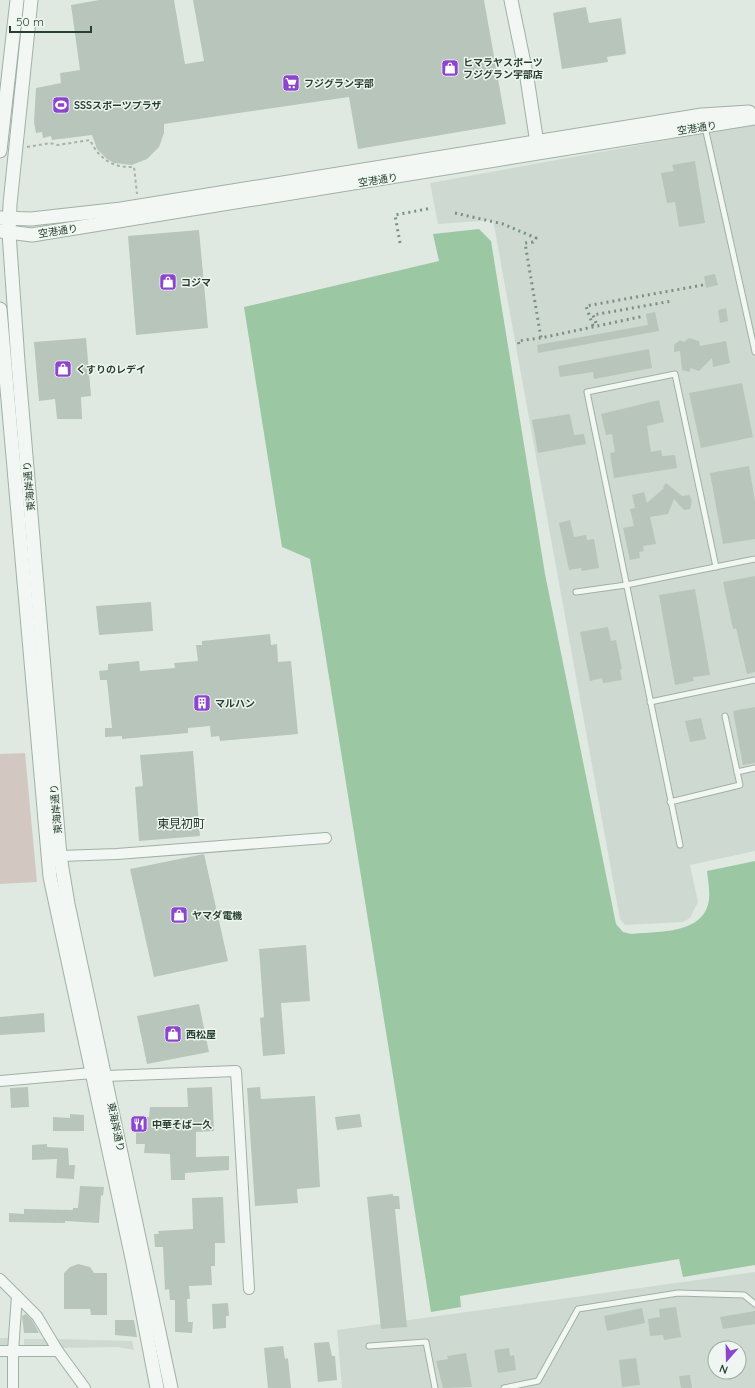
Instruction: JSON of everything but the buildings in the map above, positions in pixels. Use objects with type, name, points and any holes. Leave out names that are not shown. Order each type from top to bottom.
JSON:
[{"type":"street","points":[[0,151],[17,0]]},
{"type":"street","name":"東海岸通り","points":[[32,0],[5,219],[5,232],[20,378],[60,856],[171,1388]]},
{"type":"street","points":[[511,0],[527,78],[538,147]]},
{"type":"street","points":[[5,219],[31,220],[122,209],[538,147],[755,112]]},
{"type":"street","name":"空港通り","points":[[703,121],[755,118]]},
{"type":"street","name":"空港通り","points":[[5,232],[32,235],[48,233],[538,147]]},
{"type":"street","name":"東海岸通り","points":[[0,310],[2,362],[50,877],[133,1263],[157,1388]]},
{"type":"street","points":[[60,856],[117,854],[326,838]]},
{"type":"street","points":[[0,1081],[92,1073],[106,1076],[236,1071],[249,1289]]},
{"type":"street","points":[[0,1279],[37,1316],[58,1351],[85,1388]]},
{"type":"street","points":[[13,1388],[13,1351],[18,1296]]},
{"type":"street","points":[[0,1351],[58,1351]]},
{"type":"lane","points":[[703,121],[755,352]]},
{"type":"lane","points":[[680,845],[587,392],[675,374],[716,567]]},
{"type":"lane","points":[[576,592],[626,585],[755,559]]},
{"type":"lane","points":[[650,702],[755,680]]},
{"type":"lane","points":[[670,802],[740,785],[725,716]]},
{"type":"lane","points":[[737,772],[755,768]]},
{"type":"lane","points":[[504,1388],[538,1381],[578,1309],[678,1293],[744,1295],[755,1304]]},
{"type":"lane","points":[[369,1346],[426,1342],[434,1388]]},
{"type":"path","points":[[25,147],[50,143],[58,145],[90,140],[95,150],[109,162],[125,167],[134,167],[137,194]]},
{"type":"shaded area","points":[[22,0],[26,0],[13,110],[9,110]]},
{"type":"shaded area","points":[[755,124],[755,851],[690,865],[698,902],[690,918],[683,922],[625,925],[620,919],[493,220],[438,224],[430,183]]},
{"type":"shaded area","points":[[479,229],[491,241],[545,574],[616,924],[623,932],[631,934],[666,931],[679,929],[690,925],[699,919],[706,911],[709,899],[707,871],[755,861],[755,1265],[683,1277],[679,1259],[460,1296],[461,1307],[431,1312],[310,559],[282,547],[244,307],[439,261],[433,234]]},
{"type":"shaded area","points":[[25,753],[37,882],[0,884],[0,754]]},
{"type":"shaded area","points":[[755,1272],[755,1388],[342,1388],[337,1330]]},
{"type":"shaded area","points":[[0,1338],[9,1338],[10,1348],[0,1348]]},
{"type":"shaded area","points":[[24,1339],[45,1339],[50,1347],[24,1347]]},
{"type":"shaded area","points":[[58,1339],[132,1341],[134,1350],[117,1347],[62,1348]]},
{"type":"railway","points":[[400,243],[395,215],[432,208]]},
{"type":"railway","points":[[455,213],[503,224],[536,238],[533,242],[525,243],[541,338]]},
{"type":"railway","points":[[593,326],[586,306],[703,285]]},
{"type":"railway","points":[[596,323],[593,315],[672,301]]},
{"type":"railway","points":[[519,344],[518,341],[541,338],[644,316]]},
{"type":"place","name":"ヒマラヤスポーツ フジグラン宇部店","points":[[450,68]]},
{"type":"place","name":"フジグラン宇部","points":[[291,83]]},
{"type":"place","name":"SSSスポーツプラザ","points":[[61,105]]},
{"type":"place","name":"コジマ","points":[[168,282]]},
{"type":"place","name":"くすりのレデイ","points":[[63,369]]},
{"type":"place","name":"マルハン","points":[[202,703]]},
{"type":"place","name":"ヤマダ電機","points":[[179,915]]},
{"type":"place","name":"西松屋","points":[[173,1034]]},
{"type":"place","name":"中華そば一久","points":[[139,1124]]},
{"type":"district","name":"東見初町","points":[[181,823]]}]
